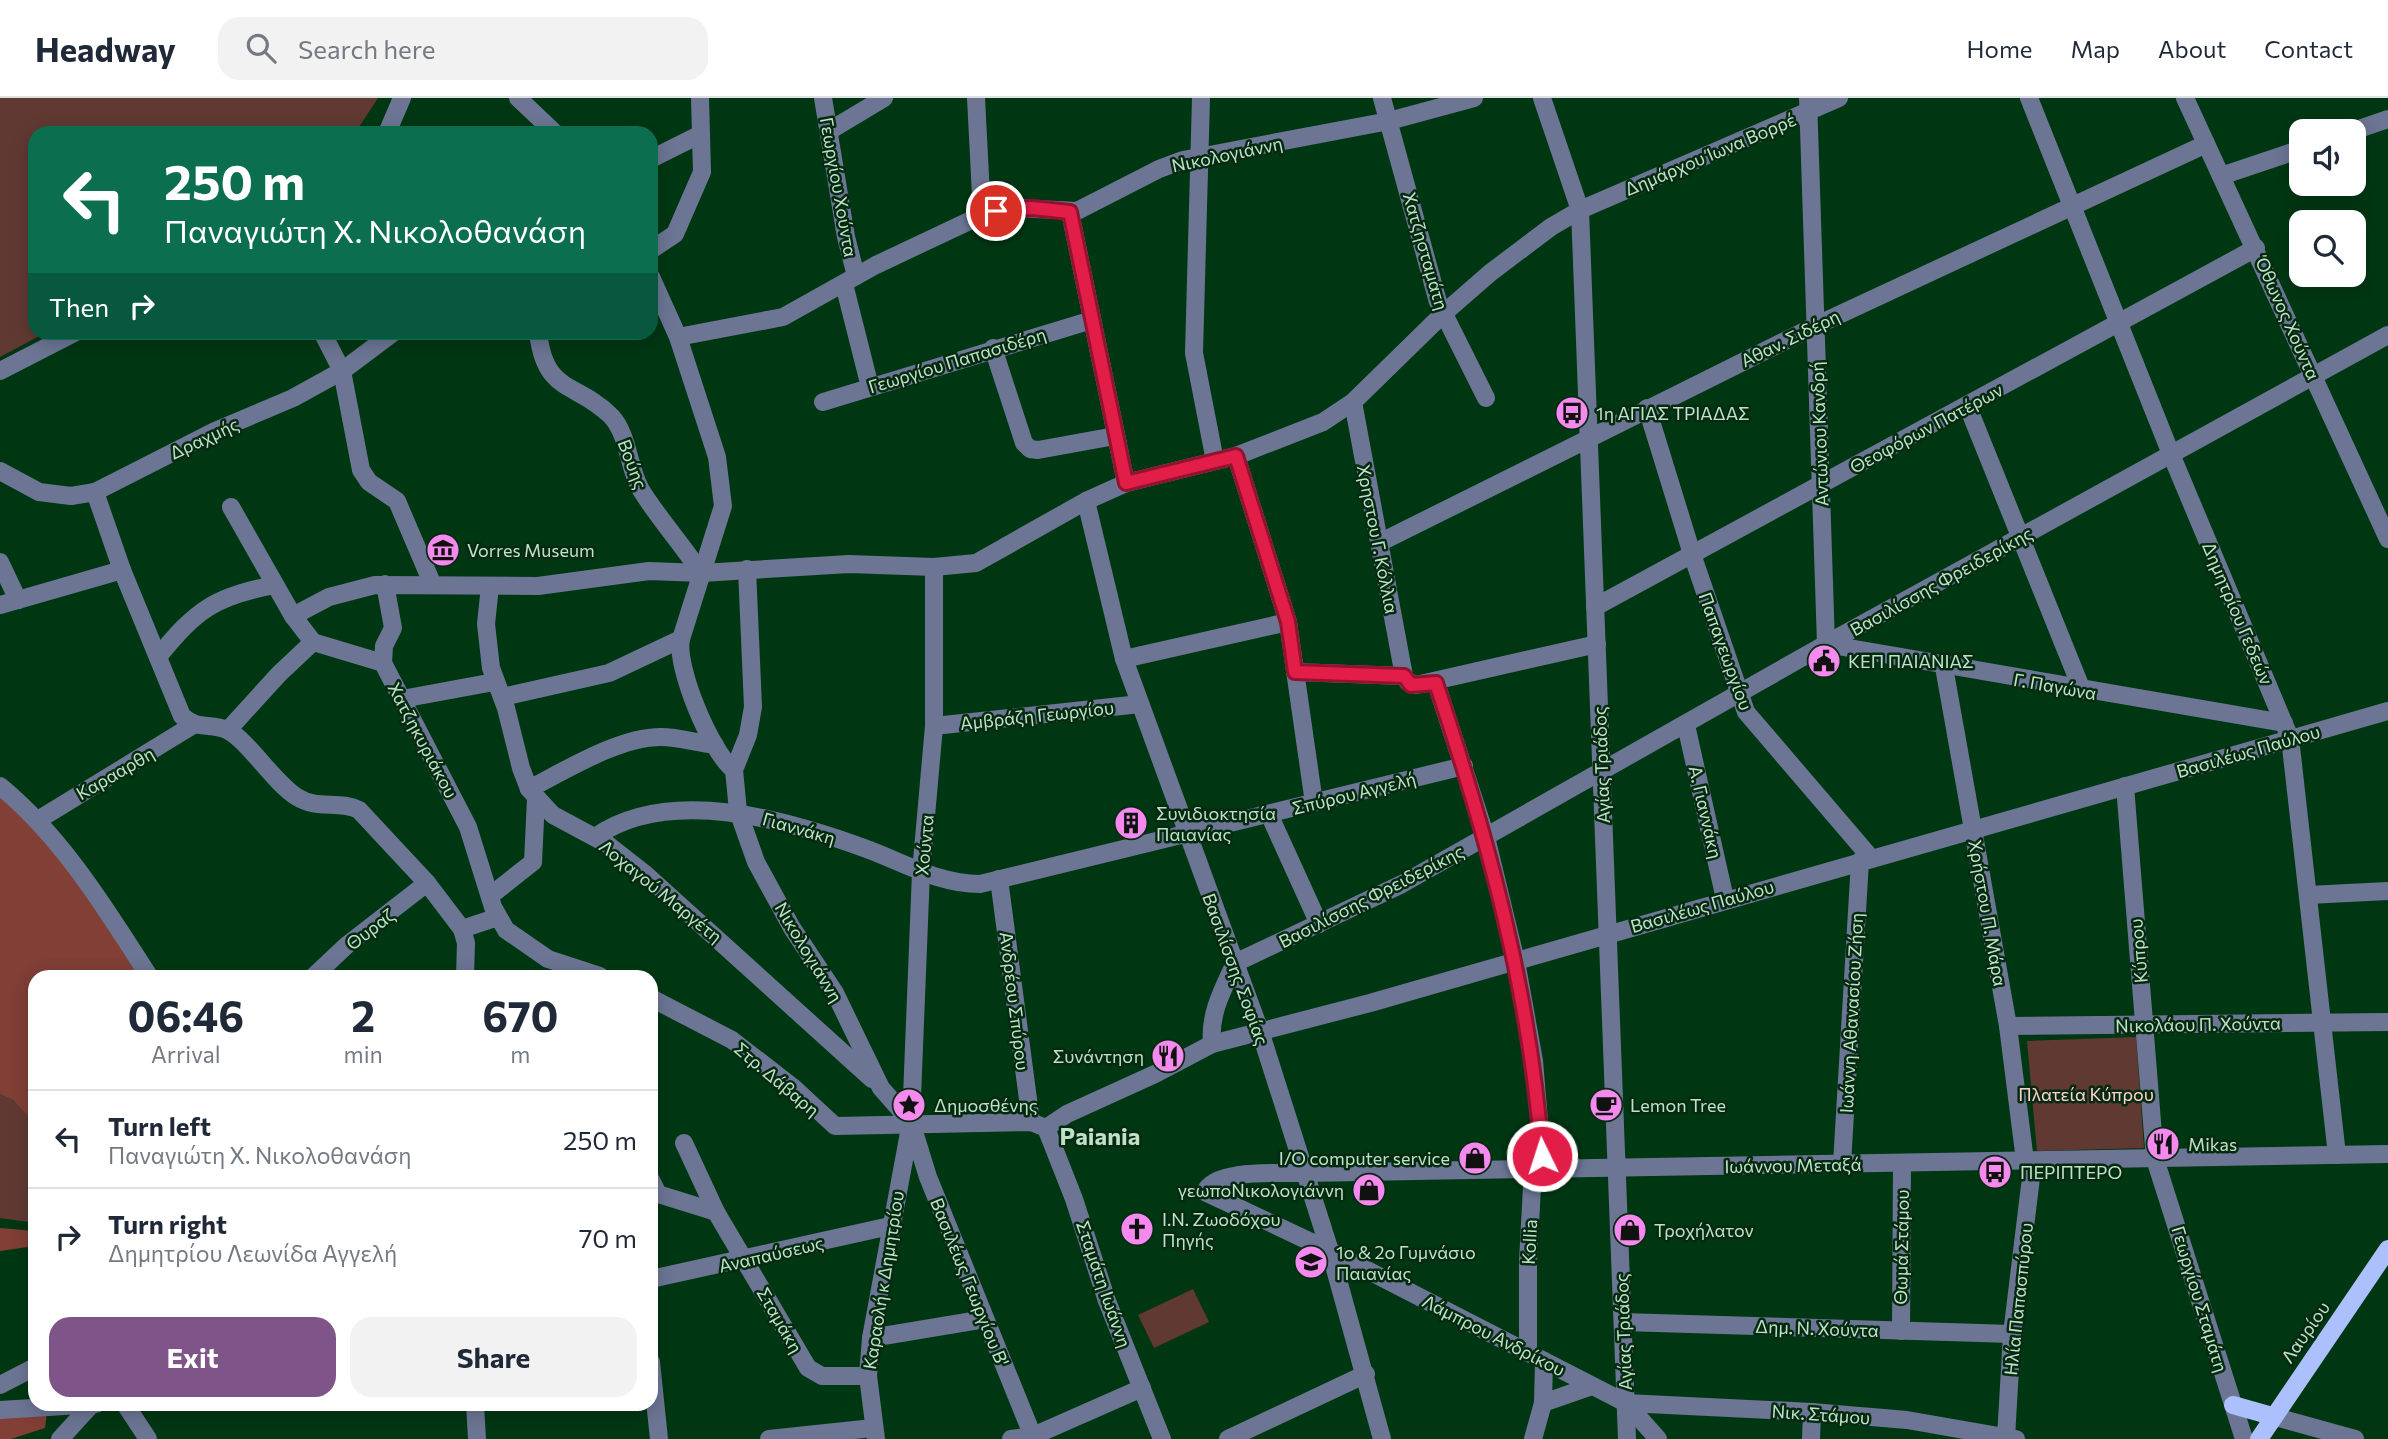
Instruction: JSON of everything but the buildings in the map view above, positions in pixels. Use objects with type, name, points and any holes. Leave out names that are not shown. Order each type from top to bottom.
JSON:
[{"type":"main road","name":"Λαυρίου","points":[[2259,1439],[2388,1249]]},
{"type":"main road","points":[[2233,1405],[2273,1416]]},
{"type":"street","points":[[397,126],[402,98]]},
{"type":"street","points":[[518,98],[548,126]]},
{"type":"street","points":[[658,246],[676,234],[702,172],[700,98]]},
{"type":"street","name":"Γεωργίου Χούντα","points":[[823,98],[850,280],[870,387]]},
{"type":"street","points":[[829,131],[884,98]]},
{"type":"street","points":[[976,98],[982,215]]},
{"type":"street","points":[[1201,98],[1194,353],[1214,461]]},
{"type":"street","name":"Χατζησταμάτη","points":[[1382,98],[1443,314],[1486,398]]},
{"type":"street","name":"Νικολογιάννη","points":[[678,337],[783,317],[850,280],[982,215],[1016,208],[1070,212],[1085,208],[1159,169],[1183,160],[1200,159],[1390,121],[1474,98]]},
{"type":"street","name":"Αγίας Τριάδος","points":[[1542,98],[1580,210],[1627,1439]]},
{"type":"street","name":"Δημάρχου Ίωνα Βορρέ","points":[[293,616],[344,592],[385,584],[538,586],[649,571],[701,573],[849,564],[934,567],[976,563],[1086,501],[1126,483],[1236,456],[1323,422],[1353,402],[1443,314],[1490,273],[1551,227],[1580,210],[1808,105],[1839,98]]},
{"type":"street","name":"Δημητρίου Γεδεών","points":[[2029,98],[2171,454],[2287,730],[2337,1155]]},
{"type":"street","name":"Όθωνος Χούντα","points":[[2185,98],[2388,539]]},
{"type":"street","name":"Αντώνιου Κανδρή","points":[[1808,105],[1826,644]]},
{"type":"street","points":[[2366,127],[2388,119]]},
{"type":"street","points":[[658,156],[701,134]]},
{"type":"street","name":"Αθαν. Σιδέρη","points":[[1379,543],[1815,326],[2206,144]]},
{"type":"street","points":[[2221,176],[2289,153]]},
{"type":"street","points":[[1070,212],[1126,483]]},
{"type":"street","name":"Θεοφόρων Πατέρων","points":[[1595,607],[1821,483],[1968,407],[2256,248]]},
{"type":"street","points":[[658,293],[678,337],[717,457],[723,506],[678,652],[685,678],[715,744],[723,760],[734,770]]},
{"type":"street","name":"Γεωργίου Παπασιδέρη","points":[[823,402],[1092,320]]},
{"type":"street","name":"Βασιλίσσης Φρειδερίκης","points":[[1235,963],[1402,884],[2312,373],[2388,335]]},
{"type":"street","points":[[0,371],[60,340]]},
{"type":"street","points":[[326,340],[342,371],[361,470],[369,482],[397,501],[432,583]]},
{"type":"street","name":"Δραχμής","points":[[3,471],[39,492],[71,496],[95,492],[215,431],[293,398],[342,371],[383,340]]},
{"type":"street","name":"Βούης","points":[[540,340],[545,365],[559,384],[601,409],[616,423],[640,488],[701,573]]},
{"type":"street","points":[[993,348],[1024,443],[1030,449],[1038,450],[1115,436]]},
{"type":"street","name":"Χρηστου Γ. Κόλλια","points":[[1353,402],[1404,676]]},
{"type":"street","points":[[1968,407],[2082,690]]},
{"type":"street","name":"Παπαγεωργίου","points":[[1647,408],[1692,554],[1746,712],[1865,860]]},
{"type":"street","points":[[1236,456],[1288,622],[1314,803]]},
{"type":"street","points":[[95,492],[122,569],[183,716],[193,726],[228,730],[297,797],[318,805],[349,804],[359,810],[427,883],[462,929],[466,943],[465,970]]},
{"type":"street","name":"Βασιλίσσης Σοφίας","points":[[1086,501],[1124,659],[1260,1031],[1330,1251],[1382,1439]]},
{"type":"street","points":[[228,730],[279,674],[313,642],[293,616],[231,507]]},
{"type":"street","points":[[0,562],[18,600]]},
{"type":"street","name":"Χούντα","points":[[911,1122],[921,872],[934,726],[934,567]]},
{"type":"street","points":[[0,605],[122,569]]},
{"type":"street","name":"Νικολογιάννη","points":[[747,569],[753,716],[734,770],[738,811],[756,862],[792,928],[835,993],[881,1087],[911,1122]]},
{"type":"street","points":[[383,663],[384,646],[393,628],[385,584]]},
{"type":"street","points":[[158,657],[197,614],[225,596],[275,585]]},
{"type":"street","points":[[490,586],[486,624],[498,689],[533,794],[536,845],[533,862],[490,896]]},
{"type":"street","points":[[1124,659],[1288,622]]},
{"type":"street","points":[[402,699],[609,673],[681,639]]},
{"type":"street","name":"Χατζηκυριάκου","points":[[313,642],[383,663],[468,827],[498,917]]},
{"type":"street","points":[[1295,672],[1404,676],[1411,685],[1436,683],[1597,644]]},
{"type":"street","name":"Γ. Παγώνα","points":[[1826,644],[2287,730]]},
{"type":"street","name":"Χρήστου Π. Μάρα","points":[[1944,667],[2008,1026],[2029,1161]]},
{"type":"street","name":"Kollia","points":[[1436,683],[1486,837],[1516,961],[1534,1060],[1542,1156],[1532,1187],[1528,1261],[1536,1357],[1543,1403],[1533,1439]]},
{"type":"street","name":"Αμβράζη Γεωργίου","points":[[934,726],[1140,704]]},
{"type":"street","name":"Βασιλέως Παύλου","points":[[1038,1125],[1155,1074],[1212,1044],[1516,961],[2125,786],[2287,730],[2388,711]]},
{"type":"street","name":"Α. Γιαννάκη","points":[[1686,724],[1725,899]]},
{"type":"street","name":"Καρααρθη","points":[[38,820],[193,726]]},
{"type":"street","points":[[533,794],[599,754],[635,742],[660,737],[715,744]]},
{"type":"street","name":"Σπύρου Αγγελή","points":[[999,880],[1464,766]]},
{"type":"street","points":[[0,786],[38,820],[68,857],[145,970]]},
{"type":"street","name":"Κύπρου","points":[[2125,786],[2155,1158]]},
{"type":"street","name":"Λοχαγού Μαργέτη","points":[[533,794],[564,821],[595,837],[644,873],[726,944],[881,1087]]},
{"type":"street","name":"Γιαννάκη","points":[[595,837],[638,818],[691,810],[738,811],[865,848],[921,872],[961,884],[999,880]]},
{"type":"street","points":[[1269,814],[1319,924]]},
{"type":"street","name":"Ιωάννη Αθανασίου Ζήση","points":[[1842,1164],[1865,860]]},
{"type":"street","name":"Ανδρέου Σπύρου","points":[[999,880],[1038,1125]]},
{"type":"street","name":"Θυραζ","points":[[320,970],[347,945],[427,883]]},
{"type":"street","points":[[2308,895],[2388,891]]},
{"type":"street","points":[[462,929],[498,917],[512,937],[548,958],[583,970]]},
{"type":"street","points":[[548,958],[552,970]]},
{"type":"street","points":[[1212,1044],[1212,1023],[1216,1006],[1235,963]]},
{"type":"street","name":"Στρ. Δάβαρη","points":[[658,1002],[732,1040],[794,1088],[835,1126],[911,1122],[1038,1125]]},
{"type":"street","name":"Νικολάου Π. Χούντα","points":[[2008,1026],[2388,1022]]},
{"type":"street","name":"Καραολή κ Δημητρίου","points":[[874,1433],[868,1376],[871,1338],[911,1122]]},
{"type":"street","name":"Βασιλέως Γεωργίου Β'","points":[[911,1122],[928,1177],[1034,1437]]},
{"type":"street","name":"Σταμάτη Ιωάννη","points":[[1038,1125],[1074,1199],[1107,1301],[1162,1439]]},
{"type":"street","name":"Σταμάκη","points":[[684,1143],[716,1212],[813,1373],[868,1376]]},
{"type":"street","name":"Ιωάννου Μεταξά","points":[[1205,1192],[1210,1182],[1229,1176],[1305,1173],[2388,1154]]},
{"type":"street","name":"Γεωργίου Σταμάτη","points":[[2155,1158],[2244,1439]]},
{"type":"street","name":"Ηλία Παπασπύρου","points":[[2011,1438],[2012,1334],[2029,1161]]},
{"type":"street","name":"Θωμά Στάμου","points":[[1901,1331],[1902,1163]]},
{"type":"street","name":"Λάμπρου Ανδρίκου","points":[[1205,1192],[1330,1251],[1626,1403],[1658,1439]]},
{"type":"street","points":[[658,1194],[716,1212]]},
{"type":"street","name":"Αναπαύσεως","points":[[658,1278],[890,1226]]},
{"type":"street","points":[[871,1338],[985,1319]]},
{"type":"street","name":"Δημ. Ν. Χούντα","points":[[1623,1322],[2012,1334]]},
{"type":"street","points":[[0,1385],[28,1371]]},
{"type":"street","points":[[1228,1439],[1366,1374]]},
{"type":"street","points":[[1543,1403],[1592,1386]]},
{"type":"street","points":[[1011,1439],[1034,1437],[1142,1388]]},
{"type":"street","name":"Νικ. Στάμου","points":[[1626,1403],[1812,1412],[1960,1434],[2011,1438]]},
{"type":"street","points":[[0,1410],[28,1408]]},
{"type":"street","points":[[60,1439],[87,1411]]},
{"type":"street","points":[[130,1411],[148,1439]]},
{"type":"street","points":[[475,1411],[477,1439]]},
{"type":"street","points":[[656,1411],[659,1439]]},
{"type":"street","points":[[1811,1439],[1812,1412]]},
{"type":"street","points":[[2273,1416],[2356,1439]]},
{"type":"street","points":[[768,1439],[874,1433]]},
{"type":"green space","points":[[0,98],[378,98],[360,126],[28,126],[28,340],[32,340],[0,357]]},
{"type":"green space","name":"Πλατεία Κύπρου","points":[[2136,1037],[2144,1148],[2037,1151],[2027,1041]]},
{"type":"green space","points":[[0,1094],[13,1100],[28,1117],[28,1222],[0,1218]]},
{"type":"green space","points":[[1193,1289],[1209,1322],[1154,1348],[1138,1315]]},
{"type":"shaded area","points":[[0,793],[61,856],[139,970],[28,970],[28,1117],[13,1100],[0,1094]]},
{"type":"shaded area","points":[[0,1228],[28,1230],[28,1247],[0,1251]]},
{"type":"shaded area","points":[[47,1412],[45,1428],[11,1439],[0,1439],[0,1415]]},
{"type":"place","name":"1η ΑΓΙΑΣ ΤΡΙΑΔΑΣ","points":[[1572,413]]},
{"type":"place","name":"Vorres Museum","points":[[443,550]]},
{"type":"place","name":"ΚΕΠ ΠΑΙΑΝΙΑΣ","points":[[1824,661]]},
{"type":"place","name":"Συνιδιοκτησία Παιανίας","points":[[1131,823]]},
{"type":"place","name":"Συνάντηση","points":[[1168,1056]]},
{"type":"place","name":"Δημοσθένης","points":[[909,1105]]},
{"type":"place","name":"Lemon Tree","points":[[1606,1105]]},
{"type":"place","name":"Mikas","points":[[2163,1144]]},
{"type":"place","name":"I/O computer service","points":[[1475,1158]]},
{"type":"place","name":"ΠΕΡΙΠΤΕΡΟ","points":[[1995,1172]]},
{"type":"place","name":"γεωποΝικολογιάννη","points":[[1369,1190]]},
{"type":"place","name":"Ι.Ν. Ζωοδόχου Πηγής","points":[[1137,1229]]},
{"type":"place","name":"Τροχήλατον","points":[[1630,1230]]},
{"type":"place","name":"1ο & 2ο Γυμνάσιο Παιανίας","points":[[1311,1262]]},
{"type":"district","name":"Paiania","points":[[1100,1135]]},
{"type":"route","points":[[996,211],[1032,208],[1070,212],[1126,483],[1236,456],[1288,622],[1295,672],[1404,676],[1411,685],[1436,683],[1486,837],[1516,961],[1534,1060],[1542,1156]]}]
